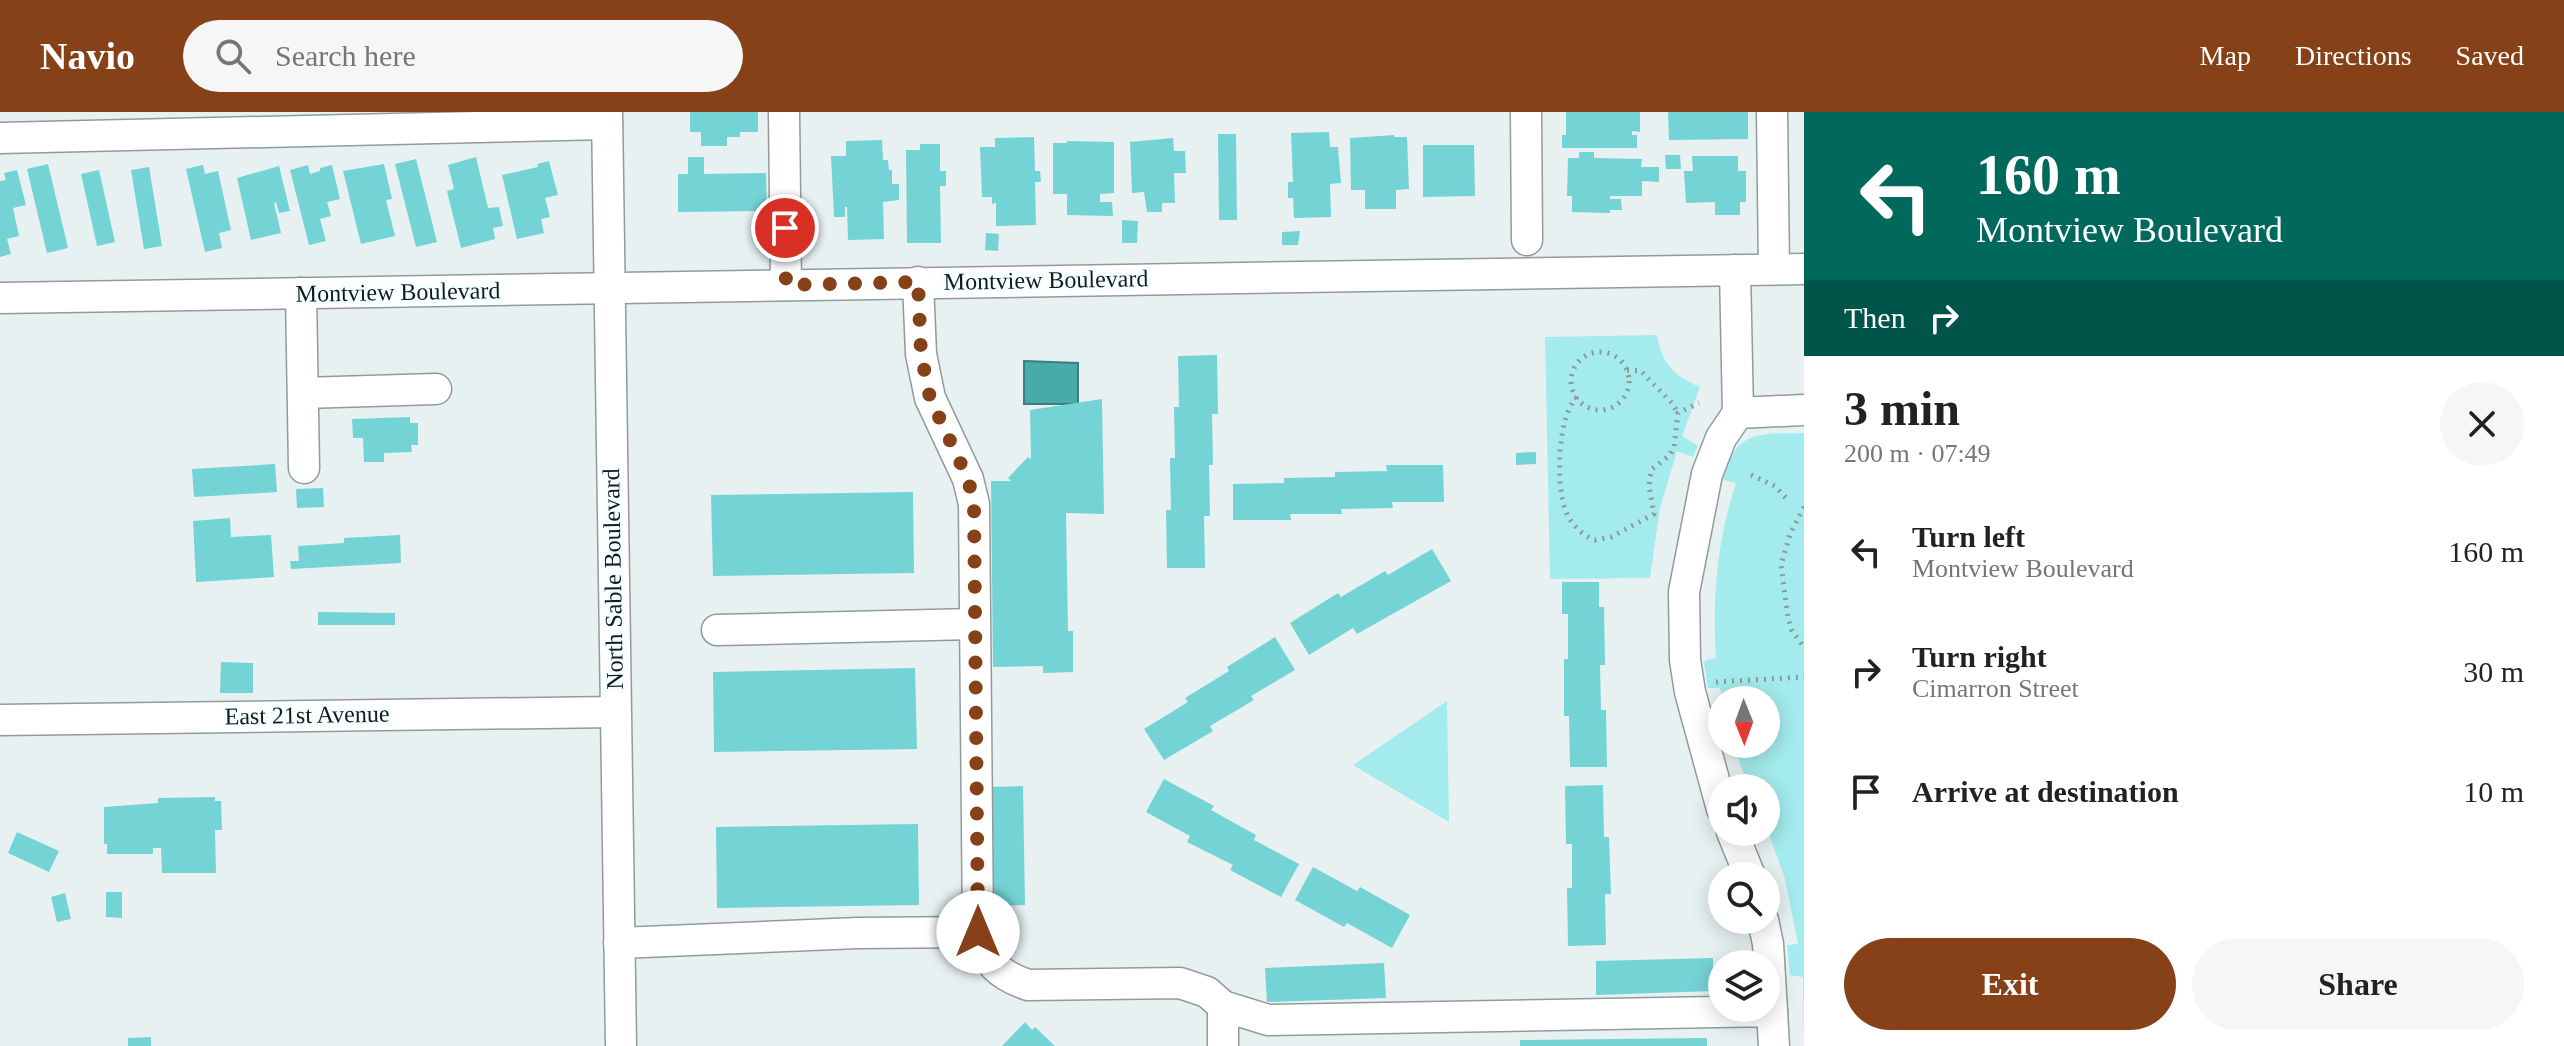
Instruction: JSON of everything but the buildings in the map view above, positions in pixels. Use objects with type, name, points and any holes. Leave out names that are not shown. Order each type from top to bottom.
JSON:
[{"type":"street","points":[[784,112],[786,285]]},
{"type":"street","points":[[1526,112],[1527,240]]},
{"type":"street","points":[[1772,112],[1774,269]]},
{"type":"street","points":[[0,138],[439,119],[607,118]]},
{"type":"street","name":"North Sable Boulevard","points":[[607,118],[621,1046]]},
{"type":"street","name":"Montview Boulevard","points":[[0,298],[1804,269]]},
{"type":"street","points":[[1712,774],[1690,692],[1685,660],[1684,592],[1707,474],[1721,438],[1738,413],[1735,270]]},
{"type":"street","points":[[918,282],[920,343],[930,398],[968,479],[974,504],[978,932],[982,949],[992,964],[1009,978],[1028,985],[1180,983],[1207,992],[1223,1006],[1268,1020],[1708,1012]]},
{"type":"street","points":[[301,293],[304,468]]},
{"type":"street","points":[[303,393],[436,389]]},
{"type":"street","points":[[1738,413],[1804,410]]},
{"type":"street","points":[[717,630],[974,624]]},
{"type":"street","name":"East 21st Avenue","points":[[0,720],[614,712]]},
{"type":"street","points":[[619,943],[858,933],[978,932]]},
{"type":"street","points":[[1223,1006],[1223,1046]]},
{"type":"street","points":[[1773,1022],[1774,1046]]},
{"type":"path","points":[[1596,352],[1612,355],[1627,370],[1628,389],[1612,407],[1602,410],[1593,408],[1577,397],[1571,378],[1578,363],[1586,356],[1596,352]]},
{"type":"path","points":[[1577,397],[1572,402],[1560,437],[1560,484],[1568,517],[1580,531],[1595,540],[1611,537],[1654,514],[1649,486],[1652,469],[1670,455],[1674,447],[1678,413],[1672,403],[1641,371],[1627,370]]},
{"type":"path","points":[[1678,413],[1699,403]]},
{"type":"path","points":[[1751,475],[1775,486],[1786,498]]},
{"type":"path","points":[[1804,507],[1790,534],[1781,565],[1788,618],[1792,631],[1804,647]]},
{"type":"path","points":[[1707,683],[1804,677]]},
{"type":"shaded area","points":[[1657,335],[1662,354],[1671,368],[1700,387],[1682,436],[1698,446],[1693,457],[1677,451],[1660,508],[1650,578],[1550,579],[1545,337]]},
{"type":"shaded area","points":[[1024,361],[1078,363],[1078,404],[1024,404]]},
{"type":"shaded area","points":[[1804,433],[1804,1043],[1803,977],[1790,975],[1787,945],[1798,944],[1785,879],[1773,846],[1780,846],[1780,774],[1744,774],[1738,758],[1780,758],[1780,686],[1708,688],[1704,663],[1716,658],[1717,570],[1724,526],[1736,483],[1723,477],[1732,454],[1743,442],[1768,434]]},
{"type":"shaded area","points":[[1447,701],[1449,822],[1353,765]]},
{"type":"route","points":[[785,228],[786,285],[918,282],[921,354],[930,398],[968,479],[974,504],[978,932]]}]
